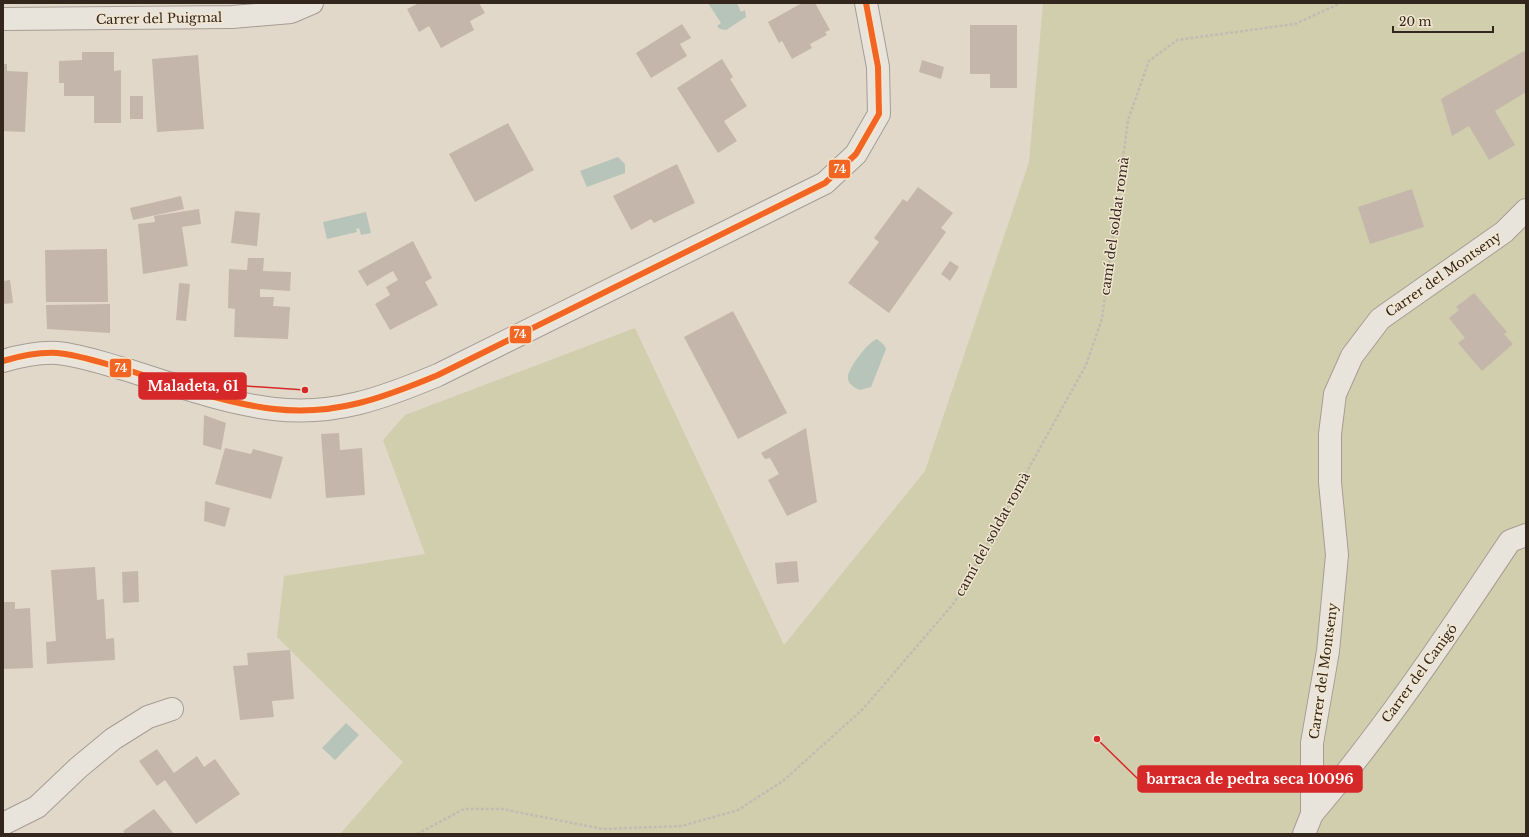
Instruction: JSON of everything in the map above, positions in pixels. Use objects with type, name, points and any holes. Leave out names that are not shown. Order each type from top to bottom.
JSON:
[{"type":"street","name":"Carrer del Puigmal","points":[[3,19],[232,17],[291,12],[312,3]]},
{"type":"street","points":[[3,361],[20,356],[56,353],[91,359],[230,400],[273,409],[306,411],[345,408],[386,397],[438,376],[825,183],[856,154],[878,114],[878,67],[866,3]]},
{"type":"street","name":"Carrer del Montseny","points":[[1304,834],[1312,814],[1312,742],[1328,651],[1337,555],[1330,482],[1330,434],[1335,394],[1352,356],[1380,319],[1504,232],[1526,210]]},
{"type":"street","name":"Carrer del Canigó","points":[[1312,814],[1338,783],[1422,670],[1510,542],[1526,534]]},
{"type":"street","points":[[3,824],[37,808],[78,768],[113,739],[148,717],[172,709]]},
{"type":"path","name":"camí del soldat romà","points":[[417,834],[464,809],[502,809],[603,829],[682,826],[738,810],[783,781],[864,709],[954,603],[1086,365],[1102,319],[1128,120],[1149,61],[1177,40],[1296,24],[1341,3]]},
{"type":"shaded area","points":[[708,3],[737,3],[741,12],[745,10],[746,17],[726,30],[720,29],[717,26],[721,23]]},
{"type":"shaded area","points":[[1043,3],[1526,3],[1526,834],[340,834],[403,762],[277,637],[284,576],[425,554],[383,440],[405,415],[635,328],[784,645],[925,471],[1029,162]]},
{"type":"shaded area","points":[[618,157],[625,164],[625,173],[587,187],[580,171]]},
{"type":"shaded area","points":[[366,212],[371,233],[361,235],[359,228],[356,229],[357,232],[327,239],[323,222]]},
{"type":"shaded area","points":[[877,339],[886,349],[871,387],[860,390],[849,382],[848,378],[851,368],[859,356],[873,341]]},
{"type":"shaded area","points":[[346,723],[359,735],[335,760],[322,748]]},
{"type":"building","points":[[419,3],[479,3],[485,13],[470,21],[474,30],[441,48],[429,26],[419,32],[407,9]]},
{"type":"building","points":[[802,3],[815,3],[830,30],[825,32],[827,35],[810,44],[812,48],[792,59],[782,41],[779,43],[768,22]]},
{"type":"building","points":[[682,24],[691,38],[680,44],[687,56],[651,78],[636,53]]},
{"type":"building","points":[[970,25],[1017,25],[1017,88],[990,88],[990,74],[970,74]]},
{"type":"building","points":[[1524,51],[1526,54],[1526,92],[1495,111],[1515,145],[1489,160],[1469,126],[1452,136],[1441,99]]},
{"type":"building","points":[[82,52],[114,52],[114,71],[121,70],[121,123],[94,123],[94,96],[64,96],[64,83],[59,83],[59,61],[82,60]]},
{"type":"building","points":[[198,55],[204,129],[157,132],[152,59]]},
{"type":"building","points":[[722,59],[733,77],[730,79],[747,106],[724,121],[737,141],[718,153],[677,88]]},
{"type":"building","points":[[922,60],[944,67],[941,79],[919,72]]},
{"type":"building","points":[[3,64],[7,64],[7,71],[28,72],[25,132],[3,131]]},
{"type":"building","points":[[130,96],[143,96],[143,119],[130,119]]},
{"type":"building","points":[[508,123],[534,170],[475,202],[449,154]]},
{"type":"building","points":[[677,164],[695,203],[654,223],[651,219],[631,230],[613,196]]},
{"type":"building","points":[[918,187],[953,213],[941,228],[946,232],[889,313],[848,283],[879,242],[874,238],[903,199],[907,202]]},
{"type":"building","points":[[1412,189],[1424,227],[1370,244],[1358,207]]},
{"type":"building","points":[[181,196],[184,209],[133,220],[130,208]]},
{"type":"building","points":[[199,209],[201,224],[182,227],[188,266],[143,274],[138,224],[155,222],[154,216]]},
{"type":"building","points":[[235,211],[260,213],[257,246],[231,243]]},
{"type":"building","points":[[413,241],[432,278],[425,282],[438,305],[390,330],[375,304],[390,295],[386,287],[398,280],[393,271],[367,286],[358,271]]},
{"type":"building","points":[[107,249],[108,302],[46,302],[45,250]]},
{"type":"building","points":[[248,258],[264,258],[263,271],[291,272],[290,291],[260,289],[260,297],[274,297],[273,306],[290,307],[288,339],[234,337],[235,309],[228,308],[229,269],[247,270]]},
{"type":"building","points":[[950,261],[959,267],[950,281],[941,274]]},
{"type":"building","points":[[10,280],[13,303],[3,304],[3,281]]},
{"type":"building","points":[[179,283],[190,284],[186,321],[176,320]]},
{"type":"building","points":[[1474,293],[1507,332],[1504,334],[1513,344],[1482,371],[1458,343],[1465,338],[1449,318],[1459,310],[1456,307]]},
{"type":"building","points":[[110,304],[110,333],[47,329],[46,305]]},
{"type":"building","points":[[733,311],[787,413],[738,439],[684,337]]},
{"type":"building","points":[[204,415],[226,423],[221,450],[203,445]]},
{"type":"building","points":[[806,428],[817,502],[787,516],[768,480],[779,474],[770,458],[765,459],[761,453]]},
{"type":"building","points":[[339,433],[340,450],[362,448],[365,495],[326,498],[321,434]]},
{"type":"building","points":[[225,448],[251,454],[253,449],[283,457],[271,499],[215,484]]},
{"type":"building","points":[[205,501],[230,508],[225,527],[204,521]]},
{"type":"building","points":[[797,561],[799,582],[777,584],[775,563]]},
{"type":"building","points":[[95,567],[97,600],[104,599],[106,639],[114,638],[115,660],[47,664],[46,642],[56,641],[51,570]]},
{"type":"building","points":[[138,571],[139,602],[123,603],[122,572]]},
{"type":"building","points":[[3,602],[15,602],[15,609],[30,608],[33,668],[3,669]]},
{"type":"building","points":[[290,650],[294,699],[272,701],[274,717],[240,720],[233,666],[248,665],[247,653]]},
{"type":"building","points":[[157,749],[174,773],[197,756],[204,767],[215,759],[240,794],[196,824],[165,780],[157,786],[139,761]]},
{"type":"building","points":[[154,809],[174,834],[125,834],[123,831]]},
{"type":"transit line","name":"74","points":[[3,361],[36,354],[66,354],[83,357],[217,398],[274,409],[296,410],[318,410],[358,403],[378,398],[438,375],[825,183],[856,154],[879,114],[878,67],[866,3]]},
{"type":"place","name":"Maladeta, 61","points":[[305,390]]},
{"type":"place","name":"barraca de pedra seca 10096","points":[[1097,739]]}]
